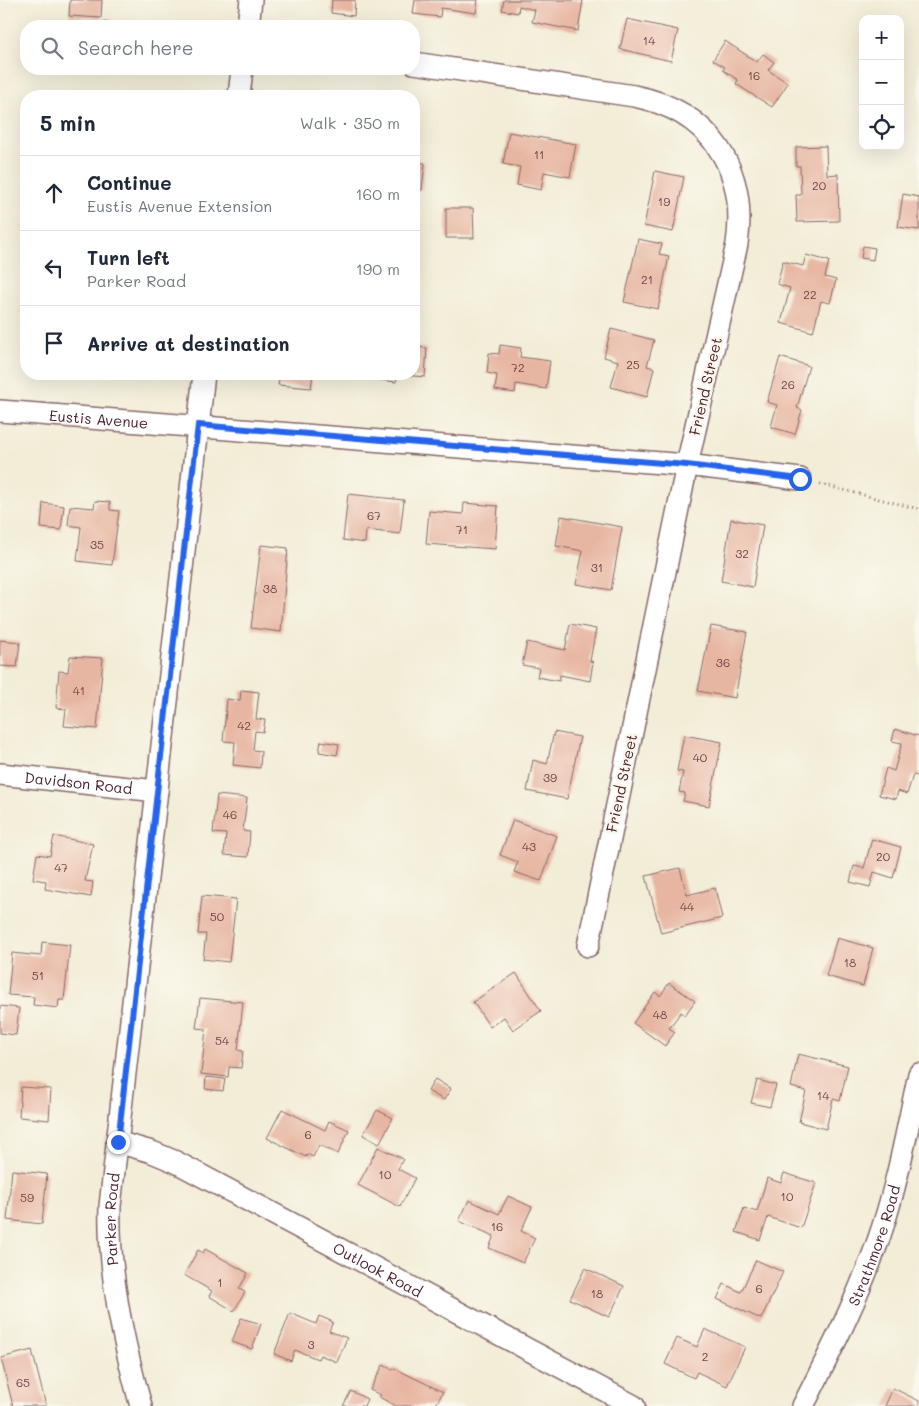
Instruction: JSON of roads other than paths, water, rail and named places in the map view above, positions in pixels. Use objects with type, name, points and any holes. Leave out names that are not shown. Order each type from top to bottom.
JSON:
[{"type":"street","points":[[248,20],[250,0]]},
{"type":"street","name":"Friend Street","points":[[420,64],[651,99],[682,113],[708,134],[718,147],[733,178],[740,210],[735,254],[687,465],[588,946]]},
{"type":"street","points":[[240,90],[241,75]]},
{"type":"street","name":"Parker Road","points":[[141,1406],[115,1291],[110,1248],[110,1206],[203,380]]},
{"type":"street","name":"Eustis Avenue","points":[[0,411],[198,425],[687,465],[800,479]]},
{"type":"street","name":"Davidson Road","points":[[0,774],[157,791]]},
{"type":"street","name":"Strathmore Road","points":[[803,1406],[851,1307],[875,1250],[892,1197],[919,1074]]},
{"type":"street","name":"Outlook Road","points":[[118,1142],[152,1152],[176,1162],[634,1406]]}]
